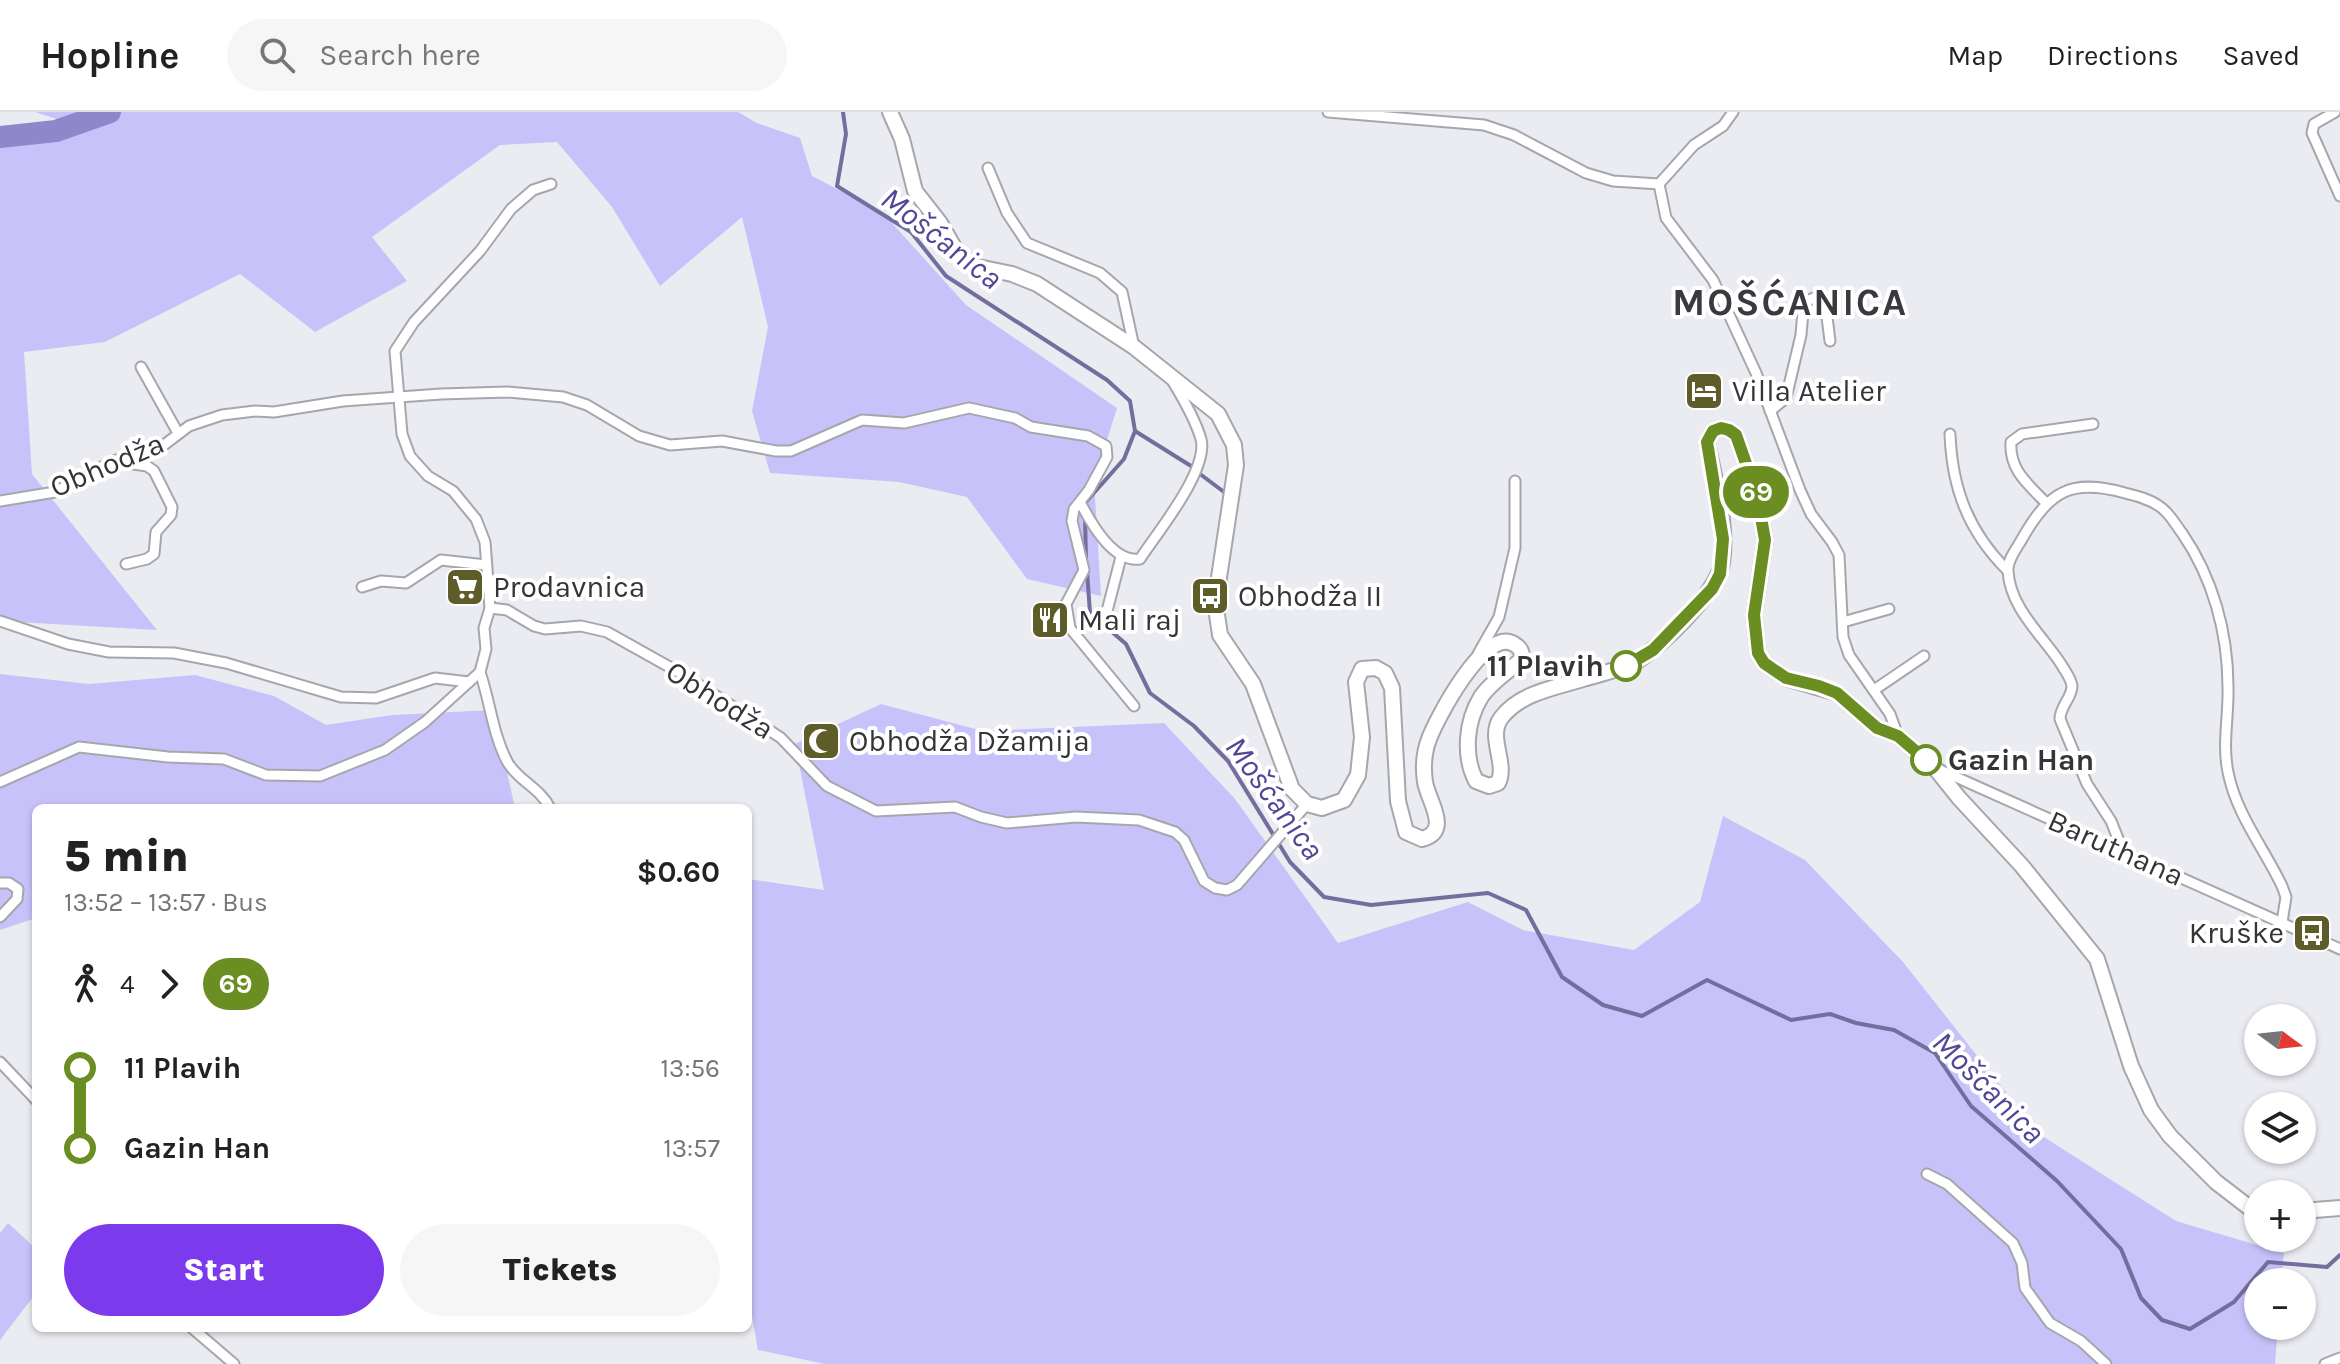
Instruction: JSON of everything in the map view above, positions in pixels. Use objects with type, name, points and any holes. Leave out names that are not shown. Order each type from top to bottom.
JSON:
[{"type":"main road","points":[[890,112],[902,139],[915,191],[940,223],[959,256],[978,267],[1012,274],[1037,284],[1134,347],[1218,414],[1234,445],[1234,484],[1216,608],[1220,635],[1253,684],[1292,789],[1307,804],[1322,808],[1330,806],[1349,795],[1358,775],[1362,737],[1356,682],[1362,669],[1376,668],[1385,673],[1392,688],[1398,801],[1406,832],[1422,839],[1438,828],[1425,782],[1424,761],[1428,741],[1444,707],[1476,659],[1499,643],[1508,641],[1522,651],[1522,659],[1481,697],[1470,723],[1471,770],[1476,781],[1489,786],[1498,783],[1501,776],[1496,732],[1498,723],[1516,704],[1537,693],[1634,663],[1653,650],[1712,589],[1720,574],[1723,539],[1707,442],[1713,431],[1721,428],[1729,430],[1741,441],[1757,495],[1765,540],[1754,615],[1758,653],[1764,663],[1786,678],[1837,693],[1877,728],[1898,736]]},
{"type":"main road","name":"Baruthana","points":[[1898,736],[1935,768]]},
{"type":"main road","points":[[1935,768],[2022,866],[2097,959],[2131,1066],[2151,1110],[2170,1136],[2216,1182],[2244,1204]]},
{"type":"main road","points":[[2316,1210],[2340,1208]]},
{"type":"street","points":[[1328,112],[1484,125],[1514,135],[1586,173],[1613,181],[1659,184]]},
{"type":"street","points":[[1659,184],[1694,145],[1723,126],[1733,112]]},
{"type":"street","points":[[2335,112],[2314,124],[2312,133],[2340,196]]},
{"type":"street","points":[[988,168],[1007,213],[1027,243],[1100,273],[1122,292],[1134,347]]},
{"type":"street","points":[[547,804],[541,794],[521,780],[507,761],[480,672],[486,649],[484,628],[490,608],[485,542],[476,519],[453,491],[428,476],[410,456],[402,434],[395,351],[404,335],[480,251],[511,209],[533,190],[551,184]]},
{"type":"street","points":[[1659,184],[1666,218],[1713,280],[1739,334],[1811,514],[1839,555],[1843,637],[1849,655],[1890,714],[1898,736]]},
{"type":"street","points":[[1770,411],[1783,403],[1789,391],[1803,311],[1807,301],[1813,297],[1818,296],[1825,301],[1830,341]]},
{"type":"street","points":[[141,367],[178,433]]},
{"type":"street","points":[[1080,502],[1090,522],[1121,557],[1140,559],[1178,503],[1200,460],[1202,441],[1168,372]]},
{"type":"street","name":"Obhodža","points":[[0,501],[55,492],[113,461],[160,448],[189,426],[222,415],[274,412],[343,401],[507,392],[563,397],[587,405],[639,436],[659,443],[722,441],[776,451],[791,451],[862,420],[904,423],[969,408],[1015,418],[1031,427],[1088,436],[1106,446],[1107,457],[1074,509],[1072,521],[1084,570],[1066,604],[1070,628],[1134,706]]},
{"type":"street","points":[[2046,503],[2016,471],[2010,457],[2011,442],[2022,434],[2093,424]]},
{"type":"street","points":[[1950,434],[1954,478],[1968,517],[1991,554],[2007,570],[2017,604],[2054,653],[2072,684],[2071,692],[2060,709],[2060,719],[2087,784],[2111,821],[2123,851]]},
{"type":"street","points":[[113,461],[147,466],[154,471],[172,507],[171,515],[156,532],[154,554],[126,564]]},
{"type":"street","points":[[1476,659],[1499,617],[1515,548],[1515,481]]},
{"type":"street","points":[[2007,570],[2021,540],[2046,503],[2078,486],[2144,498],[2160,506],[2169,516],[2196,553],[2211,583],[2225,646],[2227,769],[2246,823],[2273,867],[2286,897],[2282,922]]},
{"type":"street","points":[[1107,611],[1121,557]]},
{"type":"street","points":[[362,587],[381,581],[406,583],[441,560],[486,565]]},
{"type":"street","name":"Obhodža","points":[[490,608],[507,610],[545,629],[581,626],[607,632],[745,713],[781,738],[827,786],[876,811],[955,807],[1007,823],[1036,823],[1076,817],[1139,820],[1175,832],[1184,840],[1204,881],[1215,888],[1227,890],[1237,885],[1307,804]]},
{"type":"street","points":[[1843,622],[1889,609]]},
{"type":"street","points":[[0,621],[68,644],[109,652],[174,653],[226,663],[341,697],[376,698],[435,678],[469,682]]},
{"type":"street","points":[[1874,690],[1924,656]]},
{"type":"street","points":[[0,782],[79,747],[168,757],[210,757],[266,775],[320,776],[385,750],[425,722],[480,672]]},
{"type":"street","name":"Baruthana","points":[[1935,768],[2340,949]]},
{"type":"street","points":[[0,883],[9,883],[18,889],[17,899],[0,917]]},
{"type":"street","points":[[0,1062],[32,1096]]},
{"type":"street","points":[[1927,1174],[1947,1184],[2013,1243],[2022,1263],[2025,1288],[2050,1323],[2081,1341],[2106,1364]]},
{"type":"street","points":[[197,1332],[234,1364]]},
{"type":"street","points":[[2325,1364],[2340,1358]]},
{"type":"shaded area","points":[[35,112],[738,112],[757,123],[800,138],[812,176],[883,213],[966,305],[1117,408],[1094,481],[1101,596],[1027,579],[967,497],[899,482],[770,473],[752,411],[768,327],[742,217],[660,286],[612,207],[557,142],[500,145],[372,237],[407,281],[315,332],[240,274],[105,342],[24,352],[32,474],[157,630],[0,621],[0,142],[57,119]]},
{"type":"shaded area","points":[[0,674],[89,684],[195,675],[274,696],[326,725],[392,715],[493,710],[514,804],[32,804],[32,919],[0,930]]},
{"type":"shaded area","points":[[881,704],[983,731],[1164,723],[1235,799],[1338,943],[1468,902],[1523,930],[1634,950],[1700,902],[1723,816],[1805,860],[1903,962],[2039,1134],[2176,1221],[2244,1241],[2244,1252],[2284,1253],[2282,1268],[2244,1268],[2244,1340],[2277,1340],[2275,1364],[825,1364],[758,1350],[752,1316],[752,880],[824,890],[795,744]]},
{"type":"shaded area","points":[[8,1223],[32,1245],[32,1298],[0,1340],[0,1233]]},
{"type":"waterway","points":[[0,137],[56,131],[110,112]]},
{"type":"waterway","name":"Mošćanica","points":[[843,112],[846,134],[837,186],[911,232],[946,276],[1107,380],[1130,401],[1135,431],[1124,459],[1085,506]]},
{"type":"waterway","points":[[1135,431],[1191,466]]},
{"type":"waterway","points":[[1200,474],[1224,492]]},
{"type":"waterway","name":"Mošćanica","points":[[1085,515],[1086,562]]},
{"type":"waterway","name":"Mošćanica","points":[[1087,571],[1090,613],[1126,644],[1150,693],[1194,726],[1228,761],[1290,862],[1324,897],[1371,905],[1488,893],[1526,910],[1562,977],[1603,1005],[1642,1016],[1707,980],[1791,1020],[1830,1014],[1856,1023],[1894,1030],[1935,1053],[1971,1106],[2057,1181],[2121,1249],[2141,1298],[2162,1320],[2190,1329],[2234,1302],[2268,1262],[2327,1267],[2340,1255]]},
{"type":"bus line","name":"69","points":[[1626,666],[1653,650],[1712,589],[1720,574],[1723,539],[1707,442],[1713,431],[1721,428],[1729,430],[1741,441],[1757,495],[1765,540],[1754,615],[1758,653],[1764,663],[1786,678],[1837,693],[1877,728],[1898,736],[1926,760]]},
{"type":"place","name":"Villa Atelier","points":[[1704,391]]},
{"type":"place","name":"Prodavnica","points":[[465,587]]},
{"type":"place","name":"Obhodža II","points":[[1210,596]]},
{"type":"place","name":"Mali raj","points":[[1050,620]]},
{"type":"place","name":"11 Plavih","points":[[1626,666]]},
{"type":"place","name":"Obhodža Džamija","points":[[821,741]]},
{"type":"place","name":"Gazin Han","points":[[1926,760]]},
{"type":"place","name":"Kruške","points":[[2312,933]]},
{"type":"district","name":"MOŠĆANICA","points":[[1790,302]]}]
